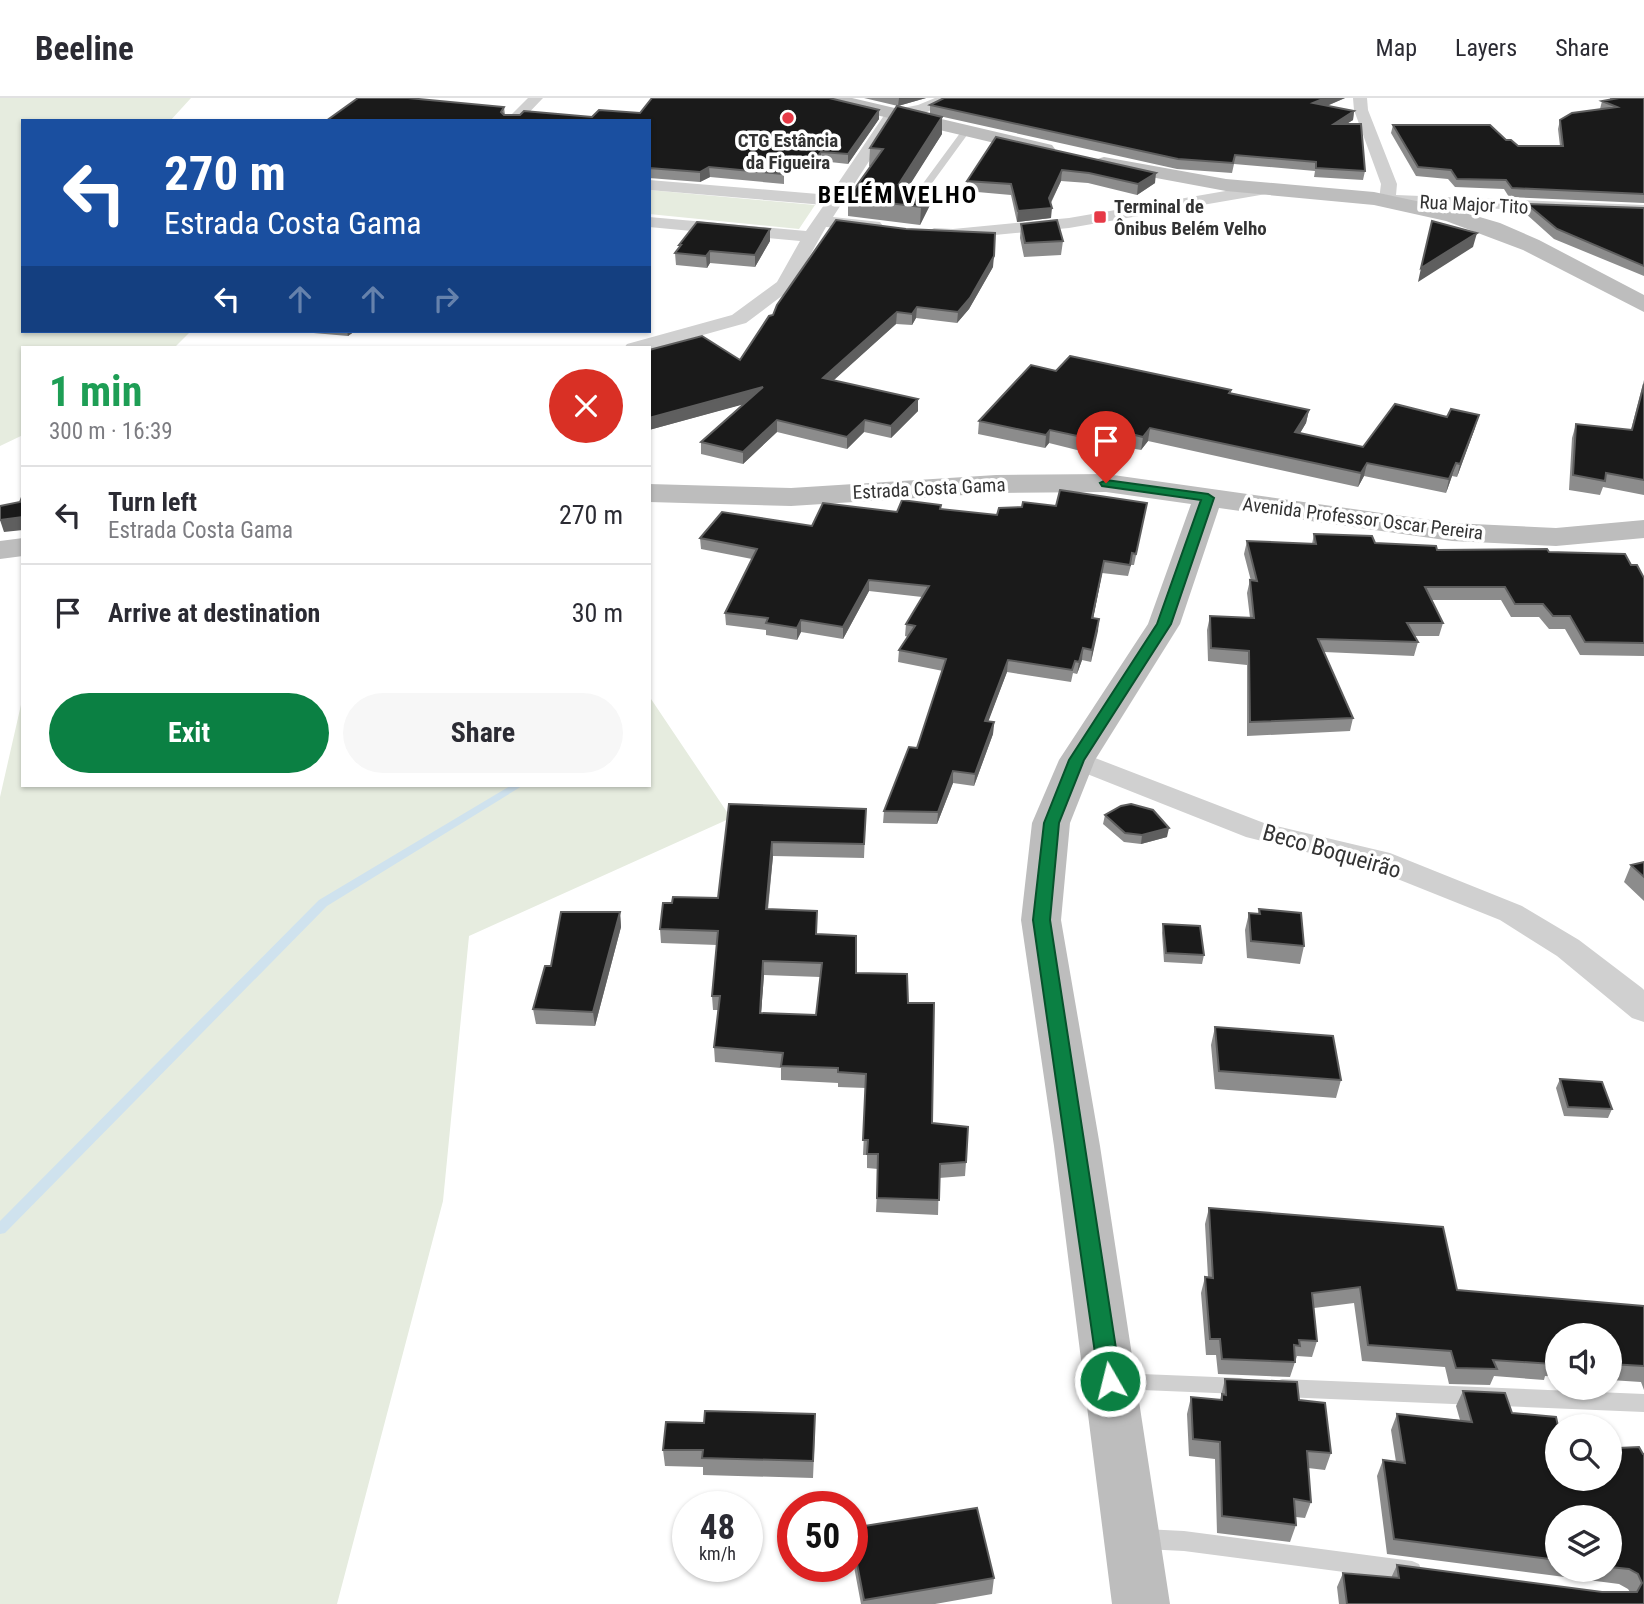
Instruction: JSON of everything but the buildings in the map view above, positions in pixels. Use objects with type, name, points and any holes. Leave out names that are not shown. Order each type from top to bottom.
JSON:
[{"type":"main road","points":[[835,99],[1061,153]]},
{"type":"main road","points":[[1089,159],[1143,172],[1266,189],[1330,192],[1387,200],[1492,228],[1557,257],[1644,305]]},
{"type":"main road","name":"Estrada Costa Gama","points":[[651,493],[791,496],[996,484],[1106,483],[1208,498]]},
{"type":"main road","points":[[1141,1604],[1041,920],[1051,823],[1077,760],[1164,624],[1208,498]]},
{"type":"main road","name":"Avenida Professor Oscar Pereira","points":[[1208,498],[1452,532],[1556,537],[1644,529]]},
{"type":"main road","points":[[0,550],[21,547]]},
{"type":"street","points":[[514,119],[536,98]]},
{"type":"street","points":[[641,346],[738,319],[784,285],[892,114],[922,109],[948,98]]},
{"type":"street","points":[[1360,98],[1361,110],[1389,184],[1387,200]]},
{"type":"street","points":[[651,185],[836,201]]},
{"type":"street","points":[[917,231],[953,234],[1069,223],[1266,189]]},
{"type":"street","name":"Rua Major Tito","points":[[1387,200],[1644,210]]},
{"type":"street","points":[[651,222],[817,229],[890,228]]},
{"type":"street","name":"Beco Boqueirão","points":[[1077,760],[1256,830],[1379,860],[1511,913],[1568,948],[1644,1010]]},
{"type":"lane","points":[[916,200],[966,131]]},
{"type":"lane","points":[[1110,1381],[1644,1403]]},
{"type":"lane","points":[[1132,1539],[1184,1541],[1429,1573]]},
{"type":"shaded area","points":[[0,98],[191,98],[172,119],[21,119],[21,333],[189,333],[176,346],[21,346],[21,436],[0,446]]},
{"type":"shaded area","points":[[651,190],[815,205],[799,229],[651,214]]},
{"type":"shaded area","points":[[651,699],[731,818],[469,936],[443,1201],[337,1604],[0,1604],[0,797],[21,705],[21,787],[651,787]]},
{"type":"waterway","points":[[0,1229],[323,903],[515,787]]},
{"type":"place","name":"CTG Estância da Figueira","points":[[788,118]]},
{"type":"place","name":"Terminal de Ônibus Belém Velho","points":[[1100,217]]},
{"type":"district","name":"BELÉM VELHO","points":[[898,195]]},
{"type":"route","points":[[1106,483],[1208,498],[1164,624],[1077,760],[1051,823],[1041,920],[1077,1146],[1110,1381]]}]
